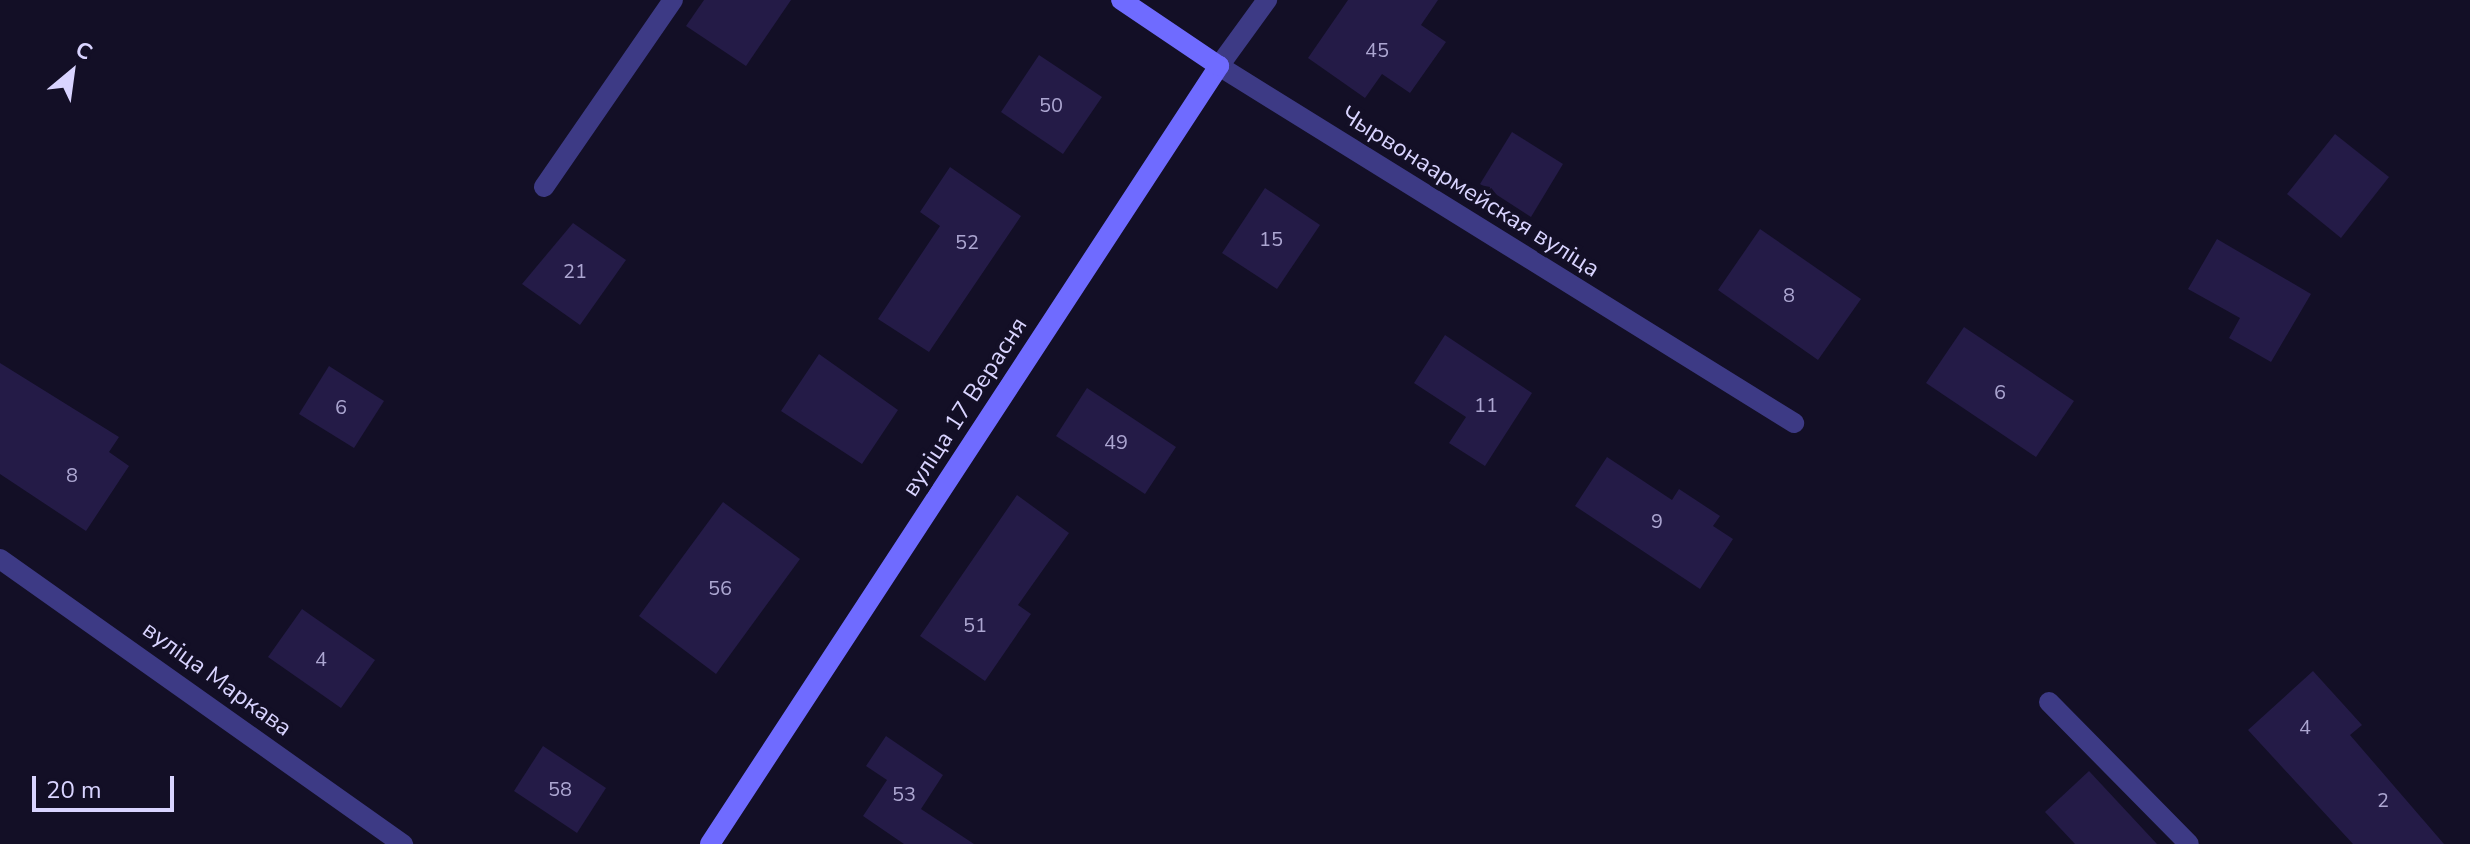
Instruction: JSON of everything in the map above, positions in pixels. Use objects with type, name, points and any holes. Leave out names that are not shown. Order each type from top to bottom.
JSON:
[{"type":"main road","name":"Чырвонаармейская вуліца","points":[[1121,0],[1219,66]]},
{"type":"main road","name":"вуліца 17 Верасня","points":[[710,844],[1219,66]]},
{"type":"street","points":[[544,187],[673,0]]},
{"type":"street","name":"вуліца 17 Верасня","points":[[1219,66],[1267,0]]},
{"type":"street","name":"Чырвонаармейская вуліца","points":[[1219,66],[1794,423]]},
{"type":"street","name":"вуліца Маркава","points":[[0,559],[403,844]]},
{"type":"street","points":[[2049,702],[2189,844]]},
{"type":"building","points":[[704,0],[791,0],[746,66],[686,26]]},
{"type":"building","points":[[1348,0],[1438,0],[1421,25],[1446,42],[1410,93],[1382,74],[1365,98],[1308,58]]},
{"type":"building","points":[[1039,55],[1102,97],[1063,154],[1001,112]]},
{"type":"building","points":[[1512,132],[1563,164],[1531,217],[1480,184]]},
{"type":"building","points":[[2335,134],[2389,177],[2341,238],[2287,194]]},
{"type":"building","points":[[950,167],[1021,216],[929,352],[878,319],[940,226],[920,212]]},
{"type":"building","points":[[1265,188],[1320,225],[1277,289],[1222,253]]},
{"type":"building","points":[[573,223],[626,260],[580,325],[522,284]]},
{"type":"building","points":[[1760,229],[1861,299],[1818,360],[1718,290]]},
{"type":"building","points":[[2217,239],[2311,294],[2271,362],[2229,338],[2240,318],[2188,289]]},
{"type":"building","points":[[1964,327],[2074,401],[2036,457],[1926,383]]},
{"type":"building","points":[[1445,335],[1532,393],[1485,466],[1449,443],[1466,417],[1414,383]]},
{"type":"building","points":[[819,354],[898,410],[862,464],[781,411]]},
{"type":"building","points":[[0,363],[119,437],[109,452],[129,466],[86,531],[0,474]]},
{"type":"building","points":[[329,366],[384,401],[354,448],[299,414]]},
{"type":"building","points":[[1087,388],[1176,447],[1145,494],[1056,436]]},
{"type":"building","points":[[1607,457],[1672,500],[1679,489],[1720,516],[1713,526],[1733,539],[1700,589],[1575,506]]},
{"type":"building","points":[[1017,495],[1069,533],[1018,605],[1031,614],[985,681],[920,636]]},
{"type":"building","points":[[723,502],[800,559],[716,674],[639,616]]},
{"type":"building","points":[[302,609],[375,660],[341,708],[268,657]]},
{"type":"building","points":[[2313,671],[2362,725],[2350,735],[2444,844],[2353,844],[2248,730]]},
{"type":"building","points":[[886,736],[943,775],[921,809],[974,844],[904,844],[863,816],[887,780],[866,766]]},
{"type":"building","points":[[543,746],[606,788],[577,833],[514,791]]},
{"type":"building","points":[[2089,771],[2157,844],[2075,844],[2045,812]]}]
